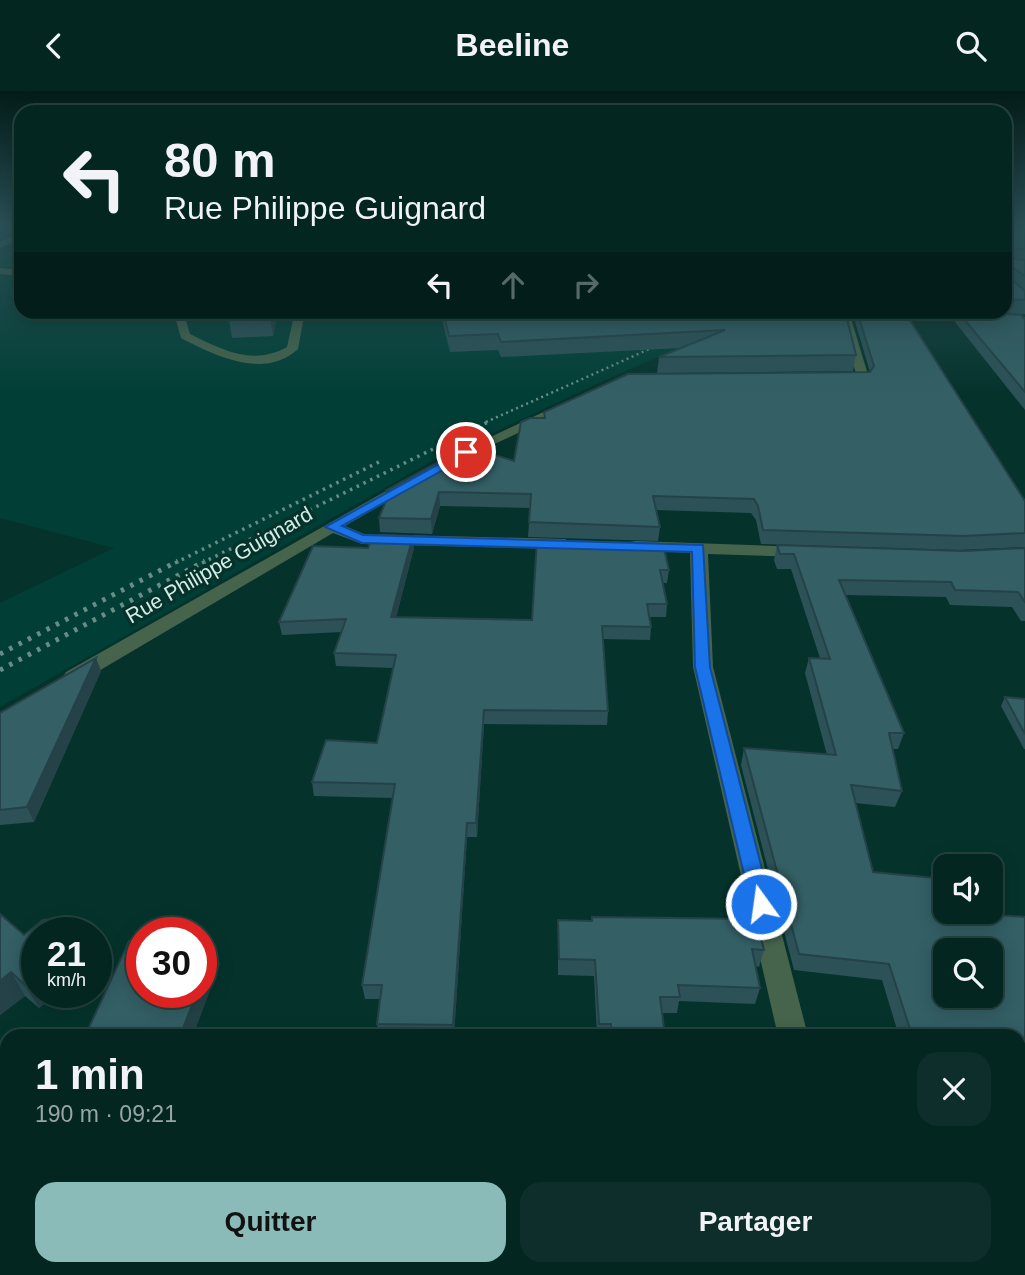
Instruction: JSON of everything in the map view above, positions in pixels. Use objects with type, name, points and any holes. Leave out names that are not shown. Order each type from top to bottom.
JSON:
[{"type":"street","points":[[181,320],[184,337],[241,358],[271,360],[292,349],[298,319]]},
{"type":"street","points":[[823,378],[863,378],[847,319]]},
{"type":"street","points":[[1002,319],[1025,320]]},
{"type":"street","points":[[441,464],[583,398]]},
{"type":"street","points":[[332,527],[417,478]]},
{"type":"street","name":"Rue Philippe Guignard","points":[[56,687],[332,527],[362,539],[577,545]]},
{"type":"street","points":[[618,546],[822,553]]},
{"type":"street","points":[[699,548],[703,667],[791,1029]]},
{"type":"shaded area","points":[[0,282],[14,282],[14,319],[748,319],[623,372],[432,461],[0,707],[0,603],[114,548],[0,518]]},
{"type":"building","points":[[1012,282],[1025,291],[1025,300],[1012,299]]},
{"type":"building","points":[[1012,315],[1021,315],[1025,319],[1025,392],[964,319],[1012,319]]},
{"type":"building","points":[[445,319],[847,319],[856,355],[659,357],[725,330],[501,342],[498,334],[449,336]]},
{"type":"building","points":[[859,319],[909,319],[1025,501],[1025,533],[964,536],[763,530],[754,499],[653,496],[660,527],[529,522],[531,494],[439,492],[431,519],[379,518],[390,491],[385,491],[468,446],[514,461],[521,422],[530,418],[545,418],[544,412],[628,374],[870,372],[874,366]]},
{"type":"building","points":[[373,535],[413,536],[391,617],[532,620],[537,540],[663,544],[669,570],[660,570],[667,604],[647,604],[651,627],[602,626],[608,711],[484,710],[476,823],[467,823],[453,1025],[377,1024],[382,985],[362,985],[395,784],[312,782],[326,740],[377,743],[396,655],[334,653],[346,619],[279,622],[313,546],[368,548]]},
{"type":"building","points":[[777,545],[964,551],[1025,548],[1025,602],[1018,592],[955,590],[951,582],[839,580],[904,733],[889,733],[902,791],[851,785],[873,872],[933,878],[933,924],[1003,924],[1003,915],[1025,917],[1025,1029],[910,1029],[889,964],[799,954],[744,748],[836,755],[809,658],[830,659],[794,554],[780,554]]},
{"type":"building","points":[[96,658],[27,807],[0,810],[0,713]]},
{"type":"building","points":[[1005,697],[1025,699],[1025,734]]},
{"type":"building","points":[[0,914],[21,932],[21,981],[11,972],[0,981]]},
{"type":"building","points":[[592,917],[756,919],[764,950],[752,949],[760,988],[678,985],[680,997],[660,997],[664,1029],[611,1029],[611,1024],[599,1024],[595,960],[559,959],[558,920],[592,921]]},
{"type":"building","points":[[126,947],[126,1008],[191,1008],[183,1029],[88,1029],[98,1008],[112,1008],[112,978]]},
{"type":"railway","points":[[486,422],[665,342]]},
{"type":"railway","points":[[202,563],[490,421]]},
{"type":"railway","points":[[175,563],[381,461]]},
{"type":"railway","points":[[0,654],[178,561]]},
{"type":"railway","points":[[0,670],[205,561]]},
{"type":"route","points":[[466,452],[332,527],[362,539],[699,548],[703,667],[761,904]]}]
